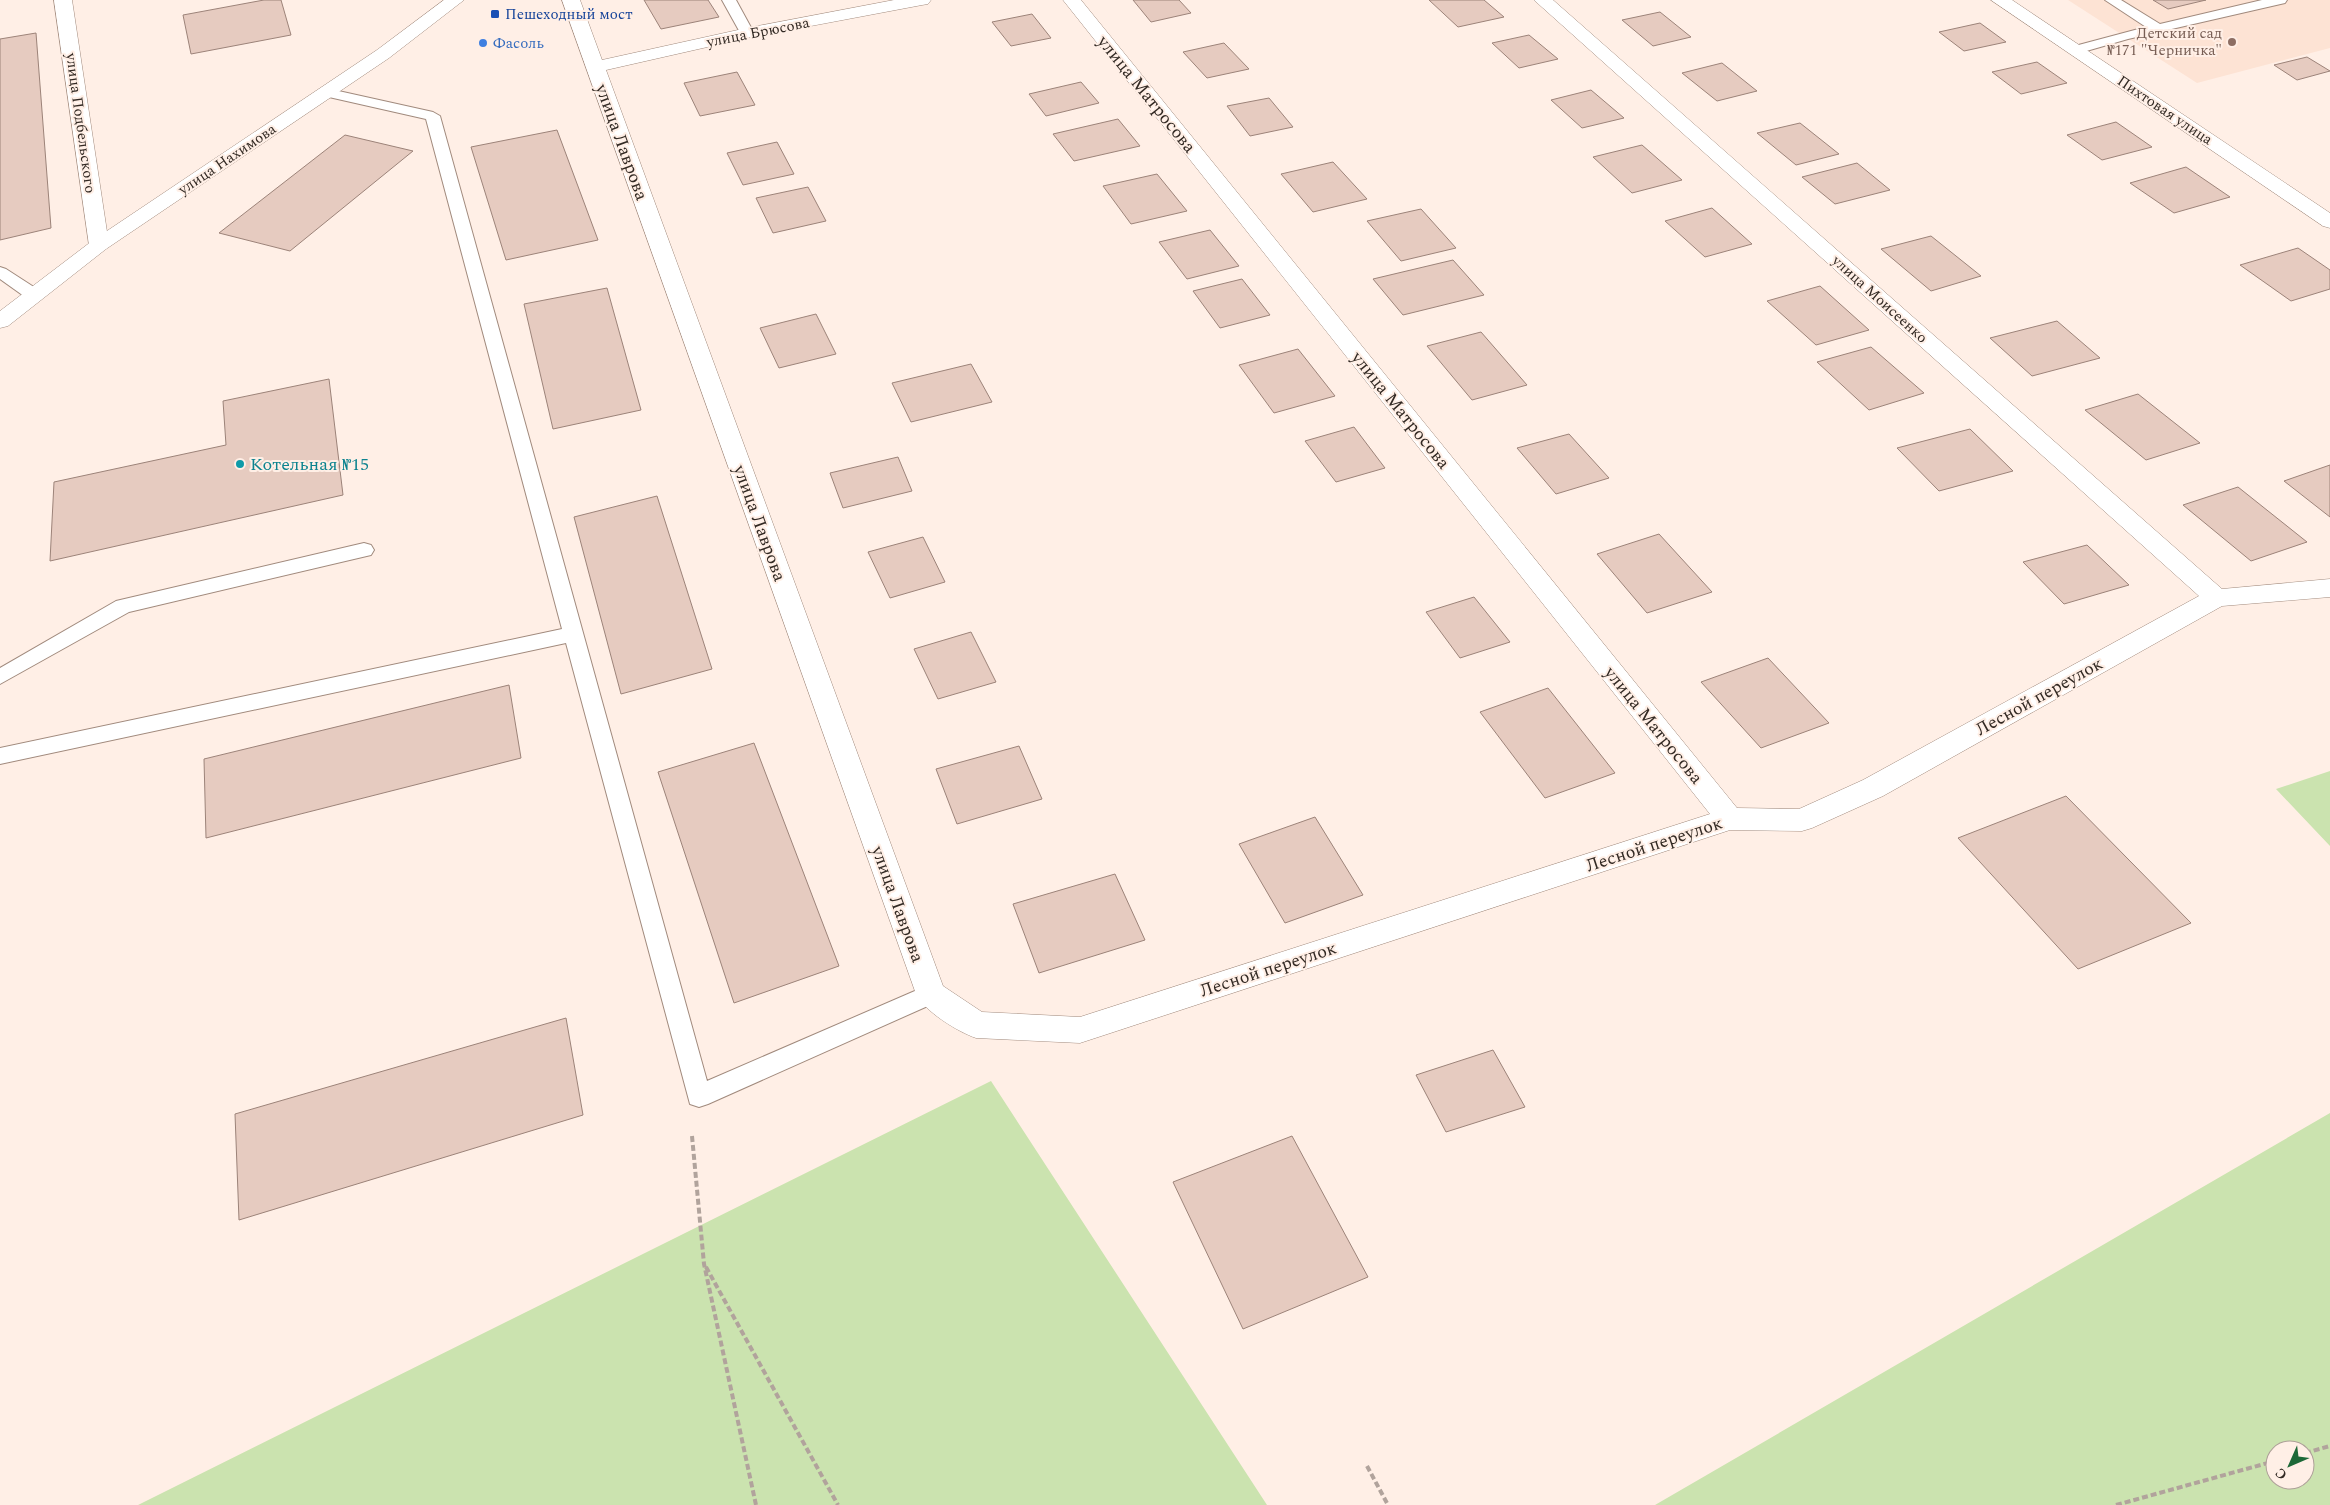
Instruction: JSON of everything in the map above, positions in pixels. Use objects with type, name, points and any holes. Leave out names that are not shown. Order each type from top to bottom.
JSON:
[{"type":"street","name":"улица Подбельского","points":[[63,0],[99,245]]},
{"type":"street","name":"улица Нахимова","points":[[0,321],[99,245],[383,54],[455,0]]},
{"type":"street","name":"улица Лаврова","points":[[571,0],[931,994]]},
{"type":"street","name":"улица Брюсова","points":[[595,67],[747,33],[922,0]]},
{"type":"street","name":"улица Матросова","points":[[1072,0],[1730,819]]},
{"type":"street","name":"улица Моисеенко","points":[[1543,0],[2217,598]]},
{"type":"street","name":"Пихтовая улица","points":[[2000,0],[2330,222]]},
{"type":"street","name":"Лесной переулок","points":[[931,994],[976,1025],[1080,1030],[1730,819],[1802,820],[1873,788],[2217,598],[2330,588]]},
{"type":"lane","points":[[728,0],[747,33]]},
{"type":"lane","points":[[2112,0],[2157,28]]},
{"type":"lane","points":[[2076,50],[2157,28],[2280,0]]},
{"type":"lane","points":[[325,92],[433,116],[699,1096],[931,994]]},
{"type":"lane","points":[[0,272],[34,295]]},
{"type":"lane","points":[[0,677],[123,606],[364,550]]},
{"type":"lane","points":[[0,756],[573,634]]},
{"type":"path","points":[[699,1096],[691,1142],[704,1264],[756,1505]]},
{"type":"path","points":[[704,1264],[838,1505]]},
{"type":"path","points":[[2315,1450],[2330,1446]]},
{"type":"path","points":[[2116,1505],[2265,1465]]},
{"type":"path","points":[[1367,1466],[1388,1505]]},
{"type":"shaded area","name":"Детский сад №171 \"Черничка\"","points":[[2068,0],[2330,0],[2330,48],[2197,83]]},
{"type":"green space","points":[[2330,771],[2330,846],[2276,789]]},
{"type":"green space","points":[[991,1081],[1267,1505],[138,1505]]},
{"type":"green space","points":[[2330,1113],[2330,1505],[1655,1505]]},
{"type":"building","points":[[264,0],[281,0],[291,35],[191,54],[183,15]]},
{"type":"building","points":[[644,0],[708,0],[719,17],[661,29]]},
{"type":"building","points":[[1133,0],[1179,0],[1191,13],[1151,22]]},
{"type":"building","points":[[1429,0],[1484,0],[1504,17],[1458,27]]},
{"type":"building","points":[[2153,0],[2206,0],[2168,9]]},
{"type":"building","points":[[1660,12],[1691,37],[1653,46],[1622,20]]},
{"type":"building","points":[[1032,14],[1051,38],[1011,46],[992,22]]},
{"type":"building","points":[[1980,23],[2006,42],[1964,51],[1939,32]]},
{"type":"building","points":[[36,33],[51,228],[0,240],[0,39]]},
{"type":"building","points":[[1529,35],[1558,59],[1519,68],[1492,43]]},
{"type":"building","points":[[1224,43],[1249,69],[1207,78],[1183,52]]},
{"type":"building","points":[[2307,57],[2330,71],[2297,80],[2274,65]]},
{"type":"building","points":[[2037,62],[2067,83],[2021,94],[1992,72]]},
{"type":"building","points":[[1722,63],[1757,91],[1717,101],[1682,73]]},
{"type":"building","points":[[737,72],[755,105],[700,116],[684,83]]},
{"type":"building","points":[[1081,82],[1099,103],[1046,116],[1029,94]]},
{"type":"building","points":[[1591,90],[1624,118],[1582,128],[1551,100]]},
{"type":"building","points":[[1269,98],[1293,127],[1250,136],[1227,106]]},
{"type":"building","points":[[1118,119],[1140,146],[1074,161],[1053,134]]},
{"type":"building","points":[[2116,122],[2152,147],[2102,160],[2067,135]]},
{"type":"building","points":[[1800,123],[1839,154],[1796,165],[1757,133]]},
{"type":"building","points":[[557,130],[598,240],[506,260],[471,147]]},
{"type":"building","points":[[345,135],[413,151],[290,251],[219,233]]},
{"type":"building","points":[[777,142],[794,174],[743,185],[727,153]]},
{"type":"building","points":[[1642,145],[1682,180],[1632,193],[1593,157]]},
{"type":"building","points":[[1333,162],[1367,199],[1313,212],[1281,174]]},
{"type":"building","points":[[1857,163],[1890,190],[1835,204],[1802,177]]},
{"type":"building","points":[[2186,167],[2230,197],[2174,213],[2130,183]]},
{"type":"building","points":[[1157,174],[1187,211],[1131,224],[1103,186]]},
{"type":"building","points":[[808,187],[826,221],[773,233],[756,198]]},
{"type":"building","points":[[1712,208],[1752,244],[1705,257],[1665,221]]},
{"type":"building","points":[[1421,209],[1456,248],[1401,261],[1367,221]]},
{"type":"building","points":[[1210,230],[1239,266],[1187,279],[1159,242]]},
{"type":"building","points":[[1931,236],[1981,276],[1931,291],[1881,249]]},
{"type":"building","points":[[2298,248],[2330,270],[2330,289],[2291,301],[2240,265]]},
{"type":"building","points":[[1453,260],[1484,295],[1403,315],[1373,279]]},
{"type":"building","points":[[1242,279],[1270,315],[1220,328],[1193,291]]},
{"type":"building","points":[[1820,286],[1869,330],[1816,345],[1767,301]]},
{"type":"building","points":[[607,288],[641,410],[553,429],[524,304]]},
{"type":"building","points":[[816,314],[836,354],[779,368],[760,328]]},
{"type":"building","points":[[2057,321],[2100,358],[2032,376],[1990,338]]},
{"type":"building","points":[[1481,332],[1527,385],[1472,400],[1427,346]]},
{"type":"building","points":[[1871,347],[1924,393],[1869,410],[1817,362]]},
{"type":"building","points":[[1298,349],[1335,396],[1274,413],[1239,365]]},
{"type":"building","points":[[971,364],[992,402],[911,422],[892,383]]},
{"type":"building","name":"Котельная №15","points":[[329,379],[343,495],[50,561],[54,482],[226,445],[223,401]]},
{"type":"building","points":[[2138,394],[2200,443],[2146,460],[2085,410]]},
{"type":"building","points":[[1354,427],[1385,468],[1336,482],[1305,441]]},
{"type":"building","points":[[1970,429],[2013,471],[1939,491],[1897,448]]},
{"type":"building","points":[[1569,434],[1609,478],[1556,494],[1517,448]]},
{"type":"building","points":[[898,457],[912,491],[843,508],[830,473]]},
{"type":"building","points":[[2330,465],[2330,517],[2284,481]]},
{"type":"building","points":[[2238,487],[2307,542],[2251,561],[2183,505]]},
{"type":"building","points":[[657,496],[712,669],[621,694],[574,517]]},
{"type":"building","points":[[1659,534],[1712,592],[1647,613],[1597,554]]},
{"type":"building","points":[[923,537],[945,582],[890,598],[868,552]]},
{"type":"building","points":[[2087,545],[2129,585],[2064,604],[2023,562]]},
{"type":"building","points":[[1474,597],[1510,642],[1460,658],[1426,612]]},
{"type":"building","points":[[971,632],[996,682],[938,699],[914,649]]},
{"type":"building","points":[[1768,658],[1829,723],[1761,748],[1701,682]]},
{"type":"building","points":[[509,685],[521,758],[206,838],[204,759]]},
{"type":"building","points":[[1548,688],[1615,773],[1545,798],[1480,712]]},
{"type":"building","points":[[754,743],[839,966],[734,1003],[658,772]]},
{"type":"building","points":[[1019,746],[1042,799],[957,824],[936,769]]},
{"type":"building","points":[[2066,796],[2191,923],[2078,969],[1958,838]]},
{"type":"building","points":[[1315,817],[1363,895],[1285,923],[1239,844]]},
{"type":"building","points":[[1115,874],[1145,940],[1039,973],[1013,904]]},
{"type":"building","points":[[566,1018],[583,1115],[239,1220],[235,1114]]},
{"type":"building","points":[[1493,1050],[1525,1107],[1446,1132],[1416,1075]]},
{"type":"building","points":[[1292,1136],[1368,1277],[1243,1329],[1173,1182]]},
{"type":"place","name":"Пешеходный мост","points":[[495,14]]},
{"type":"place","name":"Детский сад №171 \"Черничка\"","points":[[2232,42]]},
{"type":"place","name":"Фасоль","points":[[483,43]]},
{"type":"place","name":"Котельная №15","points":[[240,464]]}]
